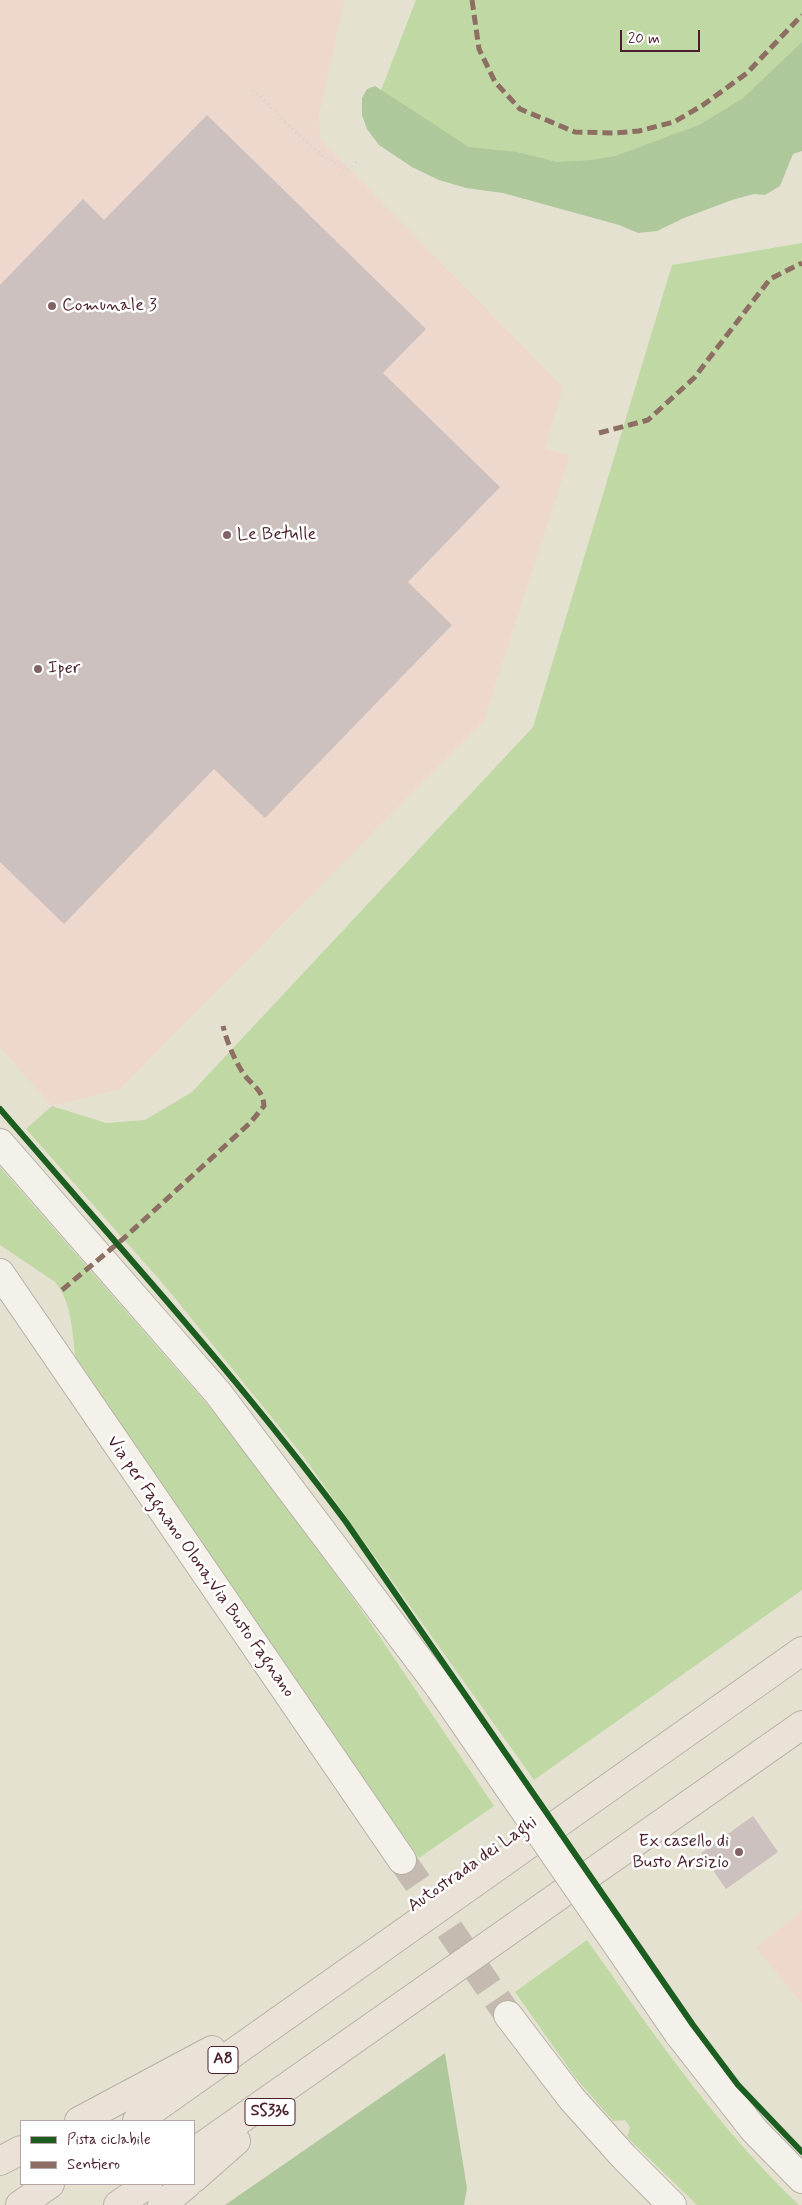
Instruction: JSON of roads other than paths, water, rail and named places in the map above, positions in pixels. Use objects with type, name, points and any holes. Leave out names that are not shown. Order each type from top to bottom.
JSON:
[{"type":"highway","name":"Autostrada dei Laghi","points":[[138,2120],[802,1651]]},
{"type":"highway","points":[[195,2151],[802,1725]]},
{"type":"highway","points":[[81,2120],[309,1999]]},
{"type":"highway","name":"SS336","points":[[195,2177],[346,2046]]},
{"type":"highway","points":[[0,2161],[20,2151]]},
{"type":"highway","points":[[20,2205],[49,2185]]},
{"type":"highway","points":[[118,2205],[147,2185]]},
{"type":"highway","points":[[162,2205],[186,2185]]},
{"type":"main road","points":[[0,1143],[218,1393],[440,1688],[678,2033],[754,2130],[802,2179]]},
{"type":"main road","name":"Via per Fagnano Olona;Via Busto Fagnano","points":[[0,1273],[402,1860]]},
{"type":"main road","points":[[508,2015],[572,2100],[624,2157],[672,2205]]},
{"type":"tunnel","points":[[402,1860],[508,2015]]},
{"type":"place","name":"Comunale 3","points":[[52,306]]},
{"type":"place","name":"Le Betulle","points":[[227,535]]},
{"type":"place","name":"Iper","points":[[38,669]]},
{"type":"place","name":"Ex casello di Busto Arsizio","points":[[739,1852]]}]
